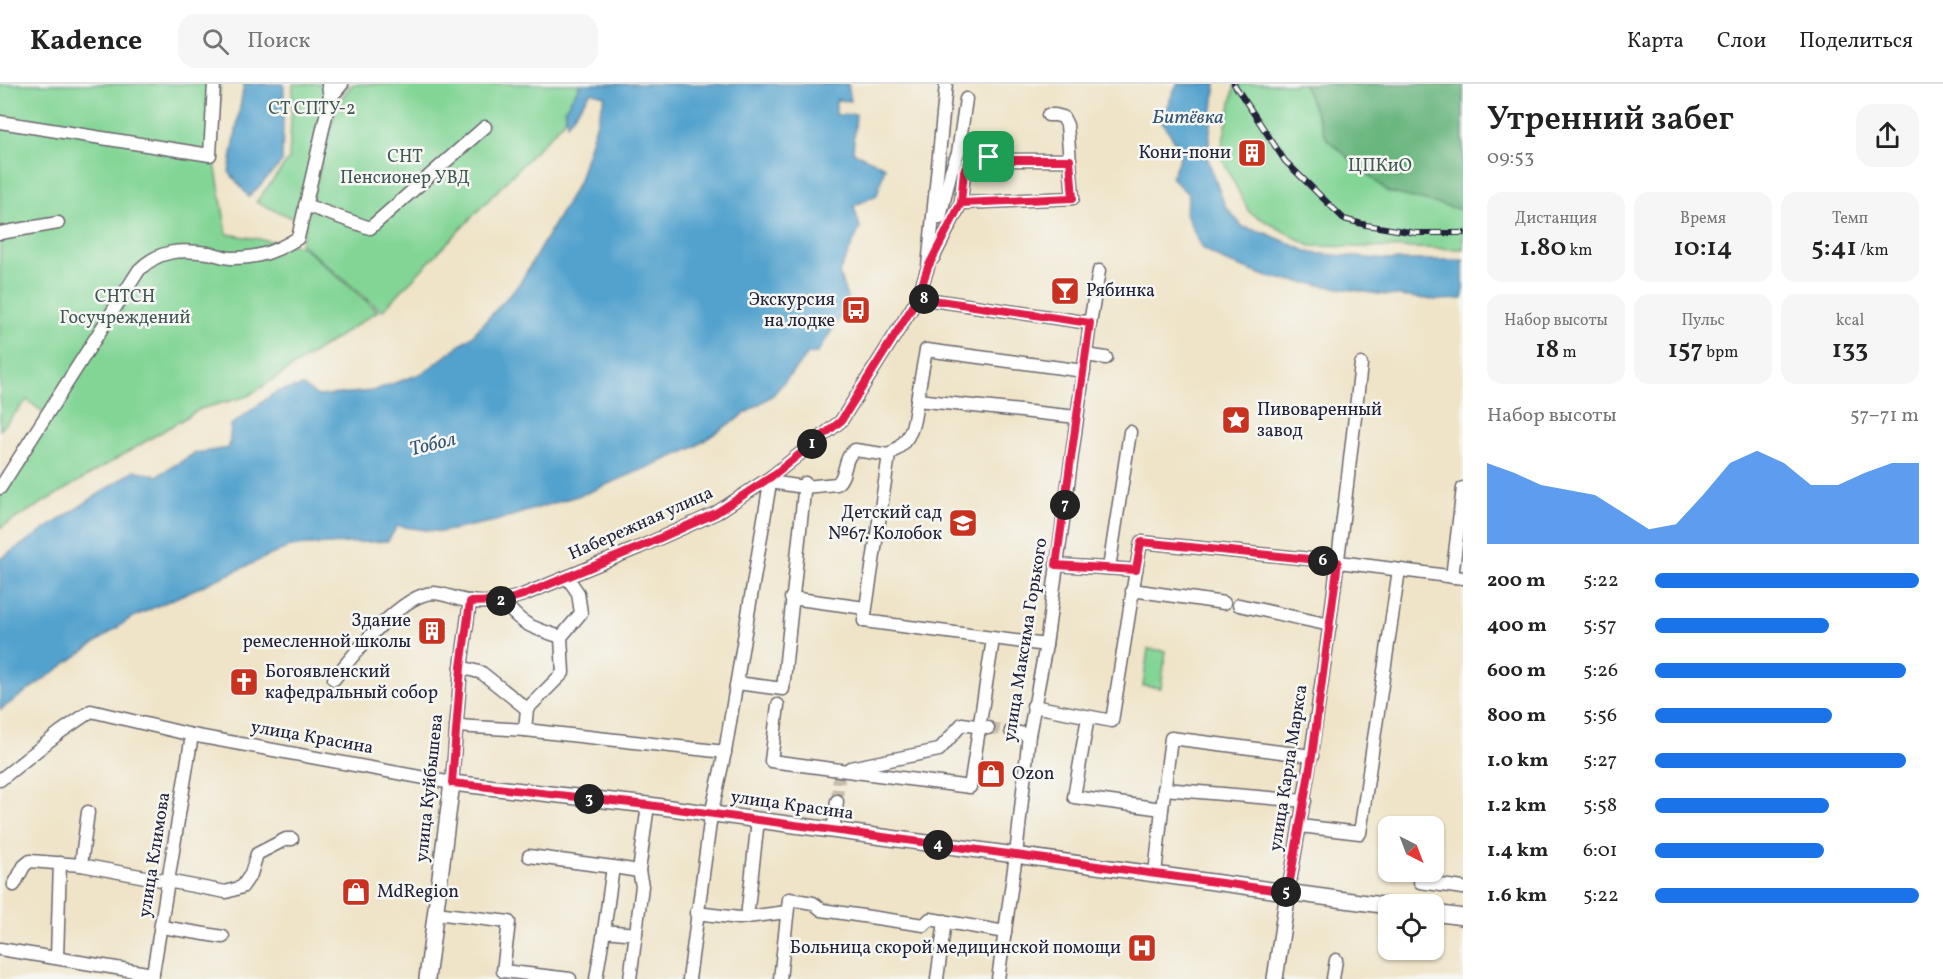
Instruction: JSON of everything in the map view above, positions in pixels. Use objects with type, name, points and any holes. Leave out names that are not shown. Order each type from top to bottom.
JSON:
[{"type":"main road","name":"улица Красина","points":[[452,783],[648,805],[1378,904]]},
{"type":"main road","name":"улица Куйбышева","points":[[427,979],[452,783]]},
{"type":"main road","name":"улица Карла Маркса","points":[[1275,979],[1288,892]]},
{"type":"main road","points":[[1444,914],[1463,917]]},
{"type":"street","points":[[0,122],[210,155],[214,84]]},
{"type":"street","points":[[0,488],[138,270],[168,251],[207,253],[229,258],[250,257],[276,252],[298,238],[330,98],[327,84]]},
{"type":"street","points":[[330,98],[342,84]]},
{"type":"street","points":[[920,315],[931,245],[946,84]]},
{"type":"street","points":[[931,245],[958,153],[966,99]]},
{"type":"street","points":[[961,203],[1073,198],[1067,125],[1063,117],[1047,115]]},
{"type":"street","points":[[305,205],[370,228],[485,128]]},
{"type":"street","points":[[928,267],[961,203],[964,171],[970,159],[979,156],[998,160],[1070,160]]},
{"type":"street","points":[[0,233],[58,223]]},
{"type":"street","name":"улица Максима Горького","points":[[998,979],[1016,855],[1033,706],[1046,645],[1099,271]]},
{"type":"street","points":[[921,299],[1090,323]]},
{"type":"street","name":"Набережная улица","points":[[334,679],[386,620],[408,600],[432,593],[470,602],[503,601],[640,547],[716,513],[770,479],[841,421],[921,299]]},
{"type":"street","points":[[689,979],[696,913],[711,815],[725,752],[770,479],[805,485],[837,484],[843,479],[846,458],[855,450],[889,455],[900,448],[912,431],[926,350],[1084,371]]},
{"type":"street","points":[[1086,355],[1106,358]]},
{"type":"street","name":"улица Карла Маркса","points":[[1288,892],[1312,756],[1361,364]]},
{"type":"street","points":[[917,400],[1077,417]]},
{"type":"street","points":[[1109,568],[1131,432]]},
{"type":"street","points":[[889,455],[864,621],[1046,645]]},
{"type":"street","points":[[737,683],[783,689],[791,598],[805,485]]},
{"type":"street","points":[[1033,706],[1112,721],[1141,542],[1458,577],[1463,488]]},
{"type":"street","points":[[1056,565],[1136,570]]},
{"type":"street","points":[[1300,826],[1360,833],[1399,570]]},
{"type":"street","points":[[525,730],[527,709],[563,673],[561,637],[581,613],[578,593],[567,577]]},
{"type":"street","points":[[1132,590],[1224,603]]},
{"type":"street","points":[[791,598],[866,608]]},
{"type":"street","points":[[503,601],[515,616],[529,627],[561,637]]},
{"type":"street","name":"улица Куйбышева","points":[[452,783],[461,667],[470,602]]},
{"type":"street","points":[[1239,605],[1330,625]]},
{"type":"street","points":[[778,705],[771,761],[840,773],[970,787],[984,727],[993,639]]},
{"type":"street","points":[[461,667],[482,673],[527,709]]},
{"type":"street","points":[[0,780],[58,733],[91,711],[192,735]]},
{"type":"street","points":[[1088,717],[1074,797],[1162,809]]},
{"type":"street","points":[[840,773],[939,750],[962,724],[984,727]]},
{"type":"street","points":[[456,726],[525,730],[725,752]]},
{"type":"street","points":[[1011,731],[1029,735]]},
{"type":"street","name":"улица Красина","points":[[192,735],[452,783]]},
{"type":"street","name":"улица Климова","points":[[153,977],[192,735]]},
{"type":"street","points":[[1155,874],[1171,738],[1312,756]]},
{"type":"street","points":[[1164,789],[1305,801]]},
{"type":"street","points":[[833,831],[837,801]]},
{"type":"street","points":[[630,979],[642,886],[639,871],[648,805]]},
{"type":"street","points":[[81,865],[88,812]]},
{"type":"street","points":[[747,917],[758,820]]},
{"type":"street","points":[[14,885],[24,866],[30,861],[81,865],[226,892],[242,887],[251,874],[257,854],[286,839],[292,839]]},
{"type":"street","points":[[529,856],[639,871]]},
{"type":"street","points":[[57,957],[60,863]]},
{"type":"street","points":[[596,979],[613,867]]},
{"type":"street","points":[[1420,882],[1463,888]]},
{"type":"street","points":[[780,979],[789,899],[813,903],[822,910],[924,924],[930,919],[1005,932]]},
{"type":"street","points":[[696,913],[739,918],[787,912]]},
{"type":"street","points":[[436,913],[509,922],[503,971],[570,979]]},
{"type":"street","points":[[937,979],[945,921]]},
{"type":"street","points":[[162,927],[223,937]]},
{"type":"street","points":[[604,931],[636,934]]},
{"type":"street","points":[[0,949],[57,957],[153,977]]},
{"type":"street","points":[[1333,979],[1336,960]]},
{"type":"green space","name":"СНТСН Госучреждений","points":[[0,84],[220,84],[215,163],[227,234],[302,246],[378,311],[248,396],[200,409],[0,528],[0,491],[49,417],[27,400],[0,430]]},
{"type":"green space","name":"СТ СПТУ-2","points":[[293,84],[349,84],[335,101],[299,221],[256,202],[289,159]]},
{"type":"green space","name":"СНТ Пенсионер УВД","points":[[353,84],[580,84],[563,122],[382,311],[300,243],[337,104]]},
{"type":"green space","name":"ЦПКиО","points":[[1235,84],[1463,84],[1463,249],[1310,246],[1249,212],[1220,155]]},
{"type":"green space","points":[[1303,84],[1463,84],[1463,210],[1388,192],[1327,139]]},
{"type":"green space","points":[[1148,649],[1166,651],[1161,688],[1143,686]]},
{"type":"water","points":[[244,84],[284,84],[282,162],[249,197],[229,172]]},
{"type":"water","name":"Тобол","points":[[581,84],[848,84],[851,101],[836,100],[836,115],[856,114],[853,152],[885,167],[877,195],[854,206],[860,228],[839,273],[849,304],[817,353],[808,354],[773,395],[693,448],[587,493],[495,521],[441,532],[397,526],[388,541],[291,546],[131,618],[0,710],[0,559],[135,470],[157,476],[195,453],[229,448],[231,425],[276,392],[303,386],[318,396],[372,391],[423,373],[473,335],[520,283],[578,183],[605,96],[591,92],[567,124],[565,109]]},
{"type":"water","name":"Битёвка","points":[[1177,84],[1216,84],[1207,157],[1225,206],[1243,227],[1268,234],[1311,253],[1389,260],[1463,260],[1463,299],[1437,300],[1379,294],[1268,277],[1224,261],[1201,247],[1185,212],[1189,195],[1171,177],[1180,157],[1173,138],[1161,120]]},
{"type":"tunnel","points":[[988,728],[1011,731]]},
{"type":"tunnel","points":[[837,801],[839,776]]},
{"type":"railway","points":[[1234,84],[1285,161],[1344,219],[1416,233],[1463,233]]},
{"type":"place","name":"Кони-пони","points":[[1252,153]]},
{"type":"place","name":"Рябинка","points":[[1065,291]]},
{"type":"place","name":"Экскурсия на лодке","points":[[856,310]]},
{"type":"place","name":"Пивоваренный завод","points":[[1236,420]]},
{"type":"place","name":"Детский сад №67. Колобок","points":[[963,523]]},
{"type":"place","name":"Здание ремесленной школы","points":[[432,631]]},
{"type":"place","name":"Богоявленский кафедральный собор","points":[[244,682]]},
{"type":"place","name":"Ozon","points":[[991,774]]},
{"type":"place","name":"MdRegion","points":[[356,892]]},
{"type":"place","name":"Больница скорой медицинской помощи","points":[[1142,948]]},
{"type":"route","points":[[989,157],[979,156],[970,159],[964,171],[961,203],[928,267],[917,300],[841,421],[771,477],[716,513],[523,595],[503,601],[470,602],[461,667],[452,783],[648,805],[1288,892],[1312,756],[1338,562],[1141,542],[1136,570],[1056,565],[1090,323],[926,299],[917,300],[928,267],[961,203],[1073,198],[1070,160],[998,160],[989,157]]}]
